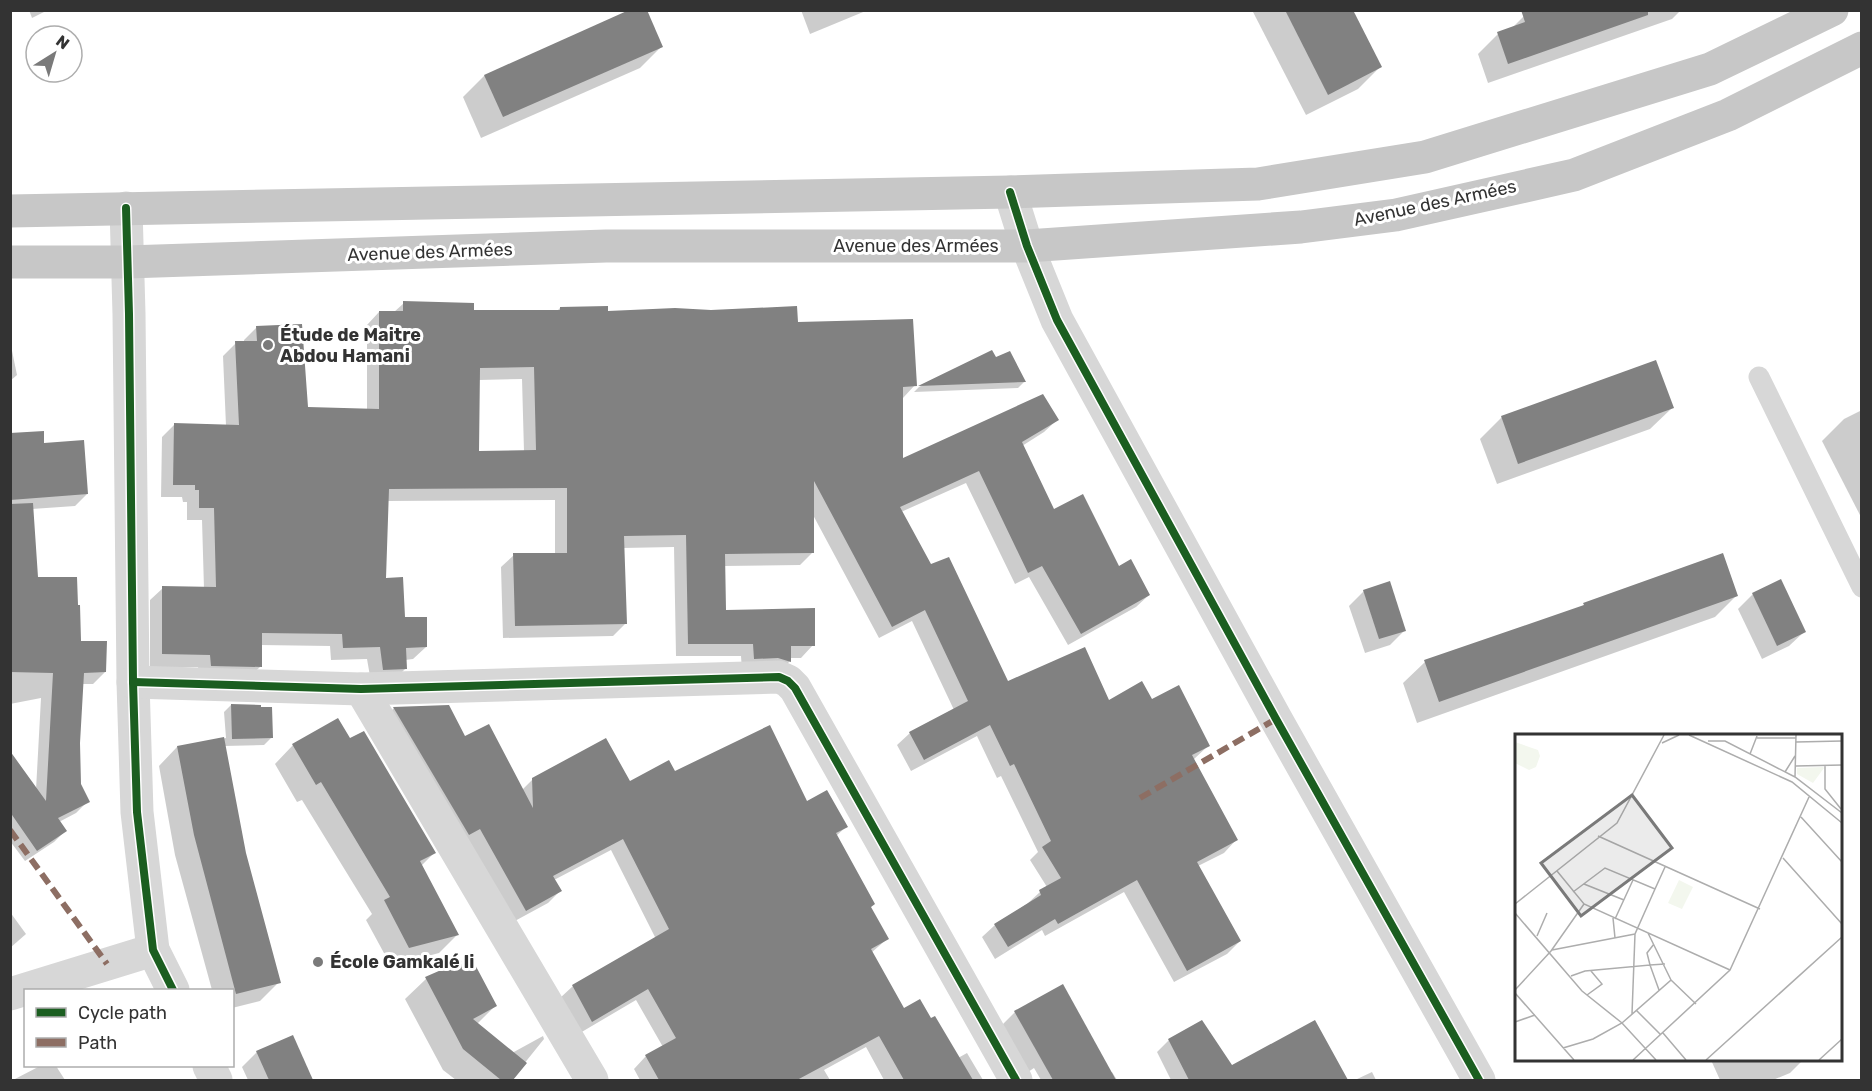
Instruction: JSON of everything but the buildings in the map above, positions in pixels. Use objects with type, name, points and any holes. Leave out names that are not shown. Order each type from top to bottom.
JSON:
[{"type":"highway","points":[[10,211],[1010,192],[1258,184],[1425,157],[1710,69],[1832,10]]},
{"type":"highway","name":"Avenue des Armées","points":[[10,262],[127,262],[606,246],[1027,246],[1301,227],[1396,215],[1574,175],[1728,115],[1862,48]]},
{"type":"street","points":[[1010,192],[1027,246],[1057,320],[1281,729],[1479,1080]]},
{"type":"street","points":[[126,208],[137,812],[153,950],[172,989]]},
{"type":"street","points":[[133,682],[361,689],[779,676],[795,688],[1016,1080]]},
{"type":"street","points":[[361,689],[592,1080]]},
{"type":"street","points":[[26,989],[153,950]]},
{"type":"lane","points":[[1759,377],[1862,586]]},
{"type":"marked path","points":[[1140,798],[1276,719]]},
{"type":"marked path","points":[[10,830],[107,964]]},
{"type":"cycle path","points":[[1010,192],[1027,246],[1057,320],[1276,719],[1479,1080]]},
{"type":"cycle path","points":[[126,208],[137,812],[153,950],[172,989]]},
{"type":"cycle path","points":[[133,682],[361,689],[779,677],[788,681],[795,688],[1016,1080]]},
{"type":"place","name":"Étude de Maitre Abdou Hamani","points":[[268,345]]},
{"type":"place","name":"École Gamkalé Ii","points":[[318,962]]}]
